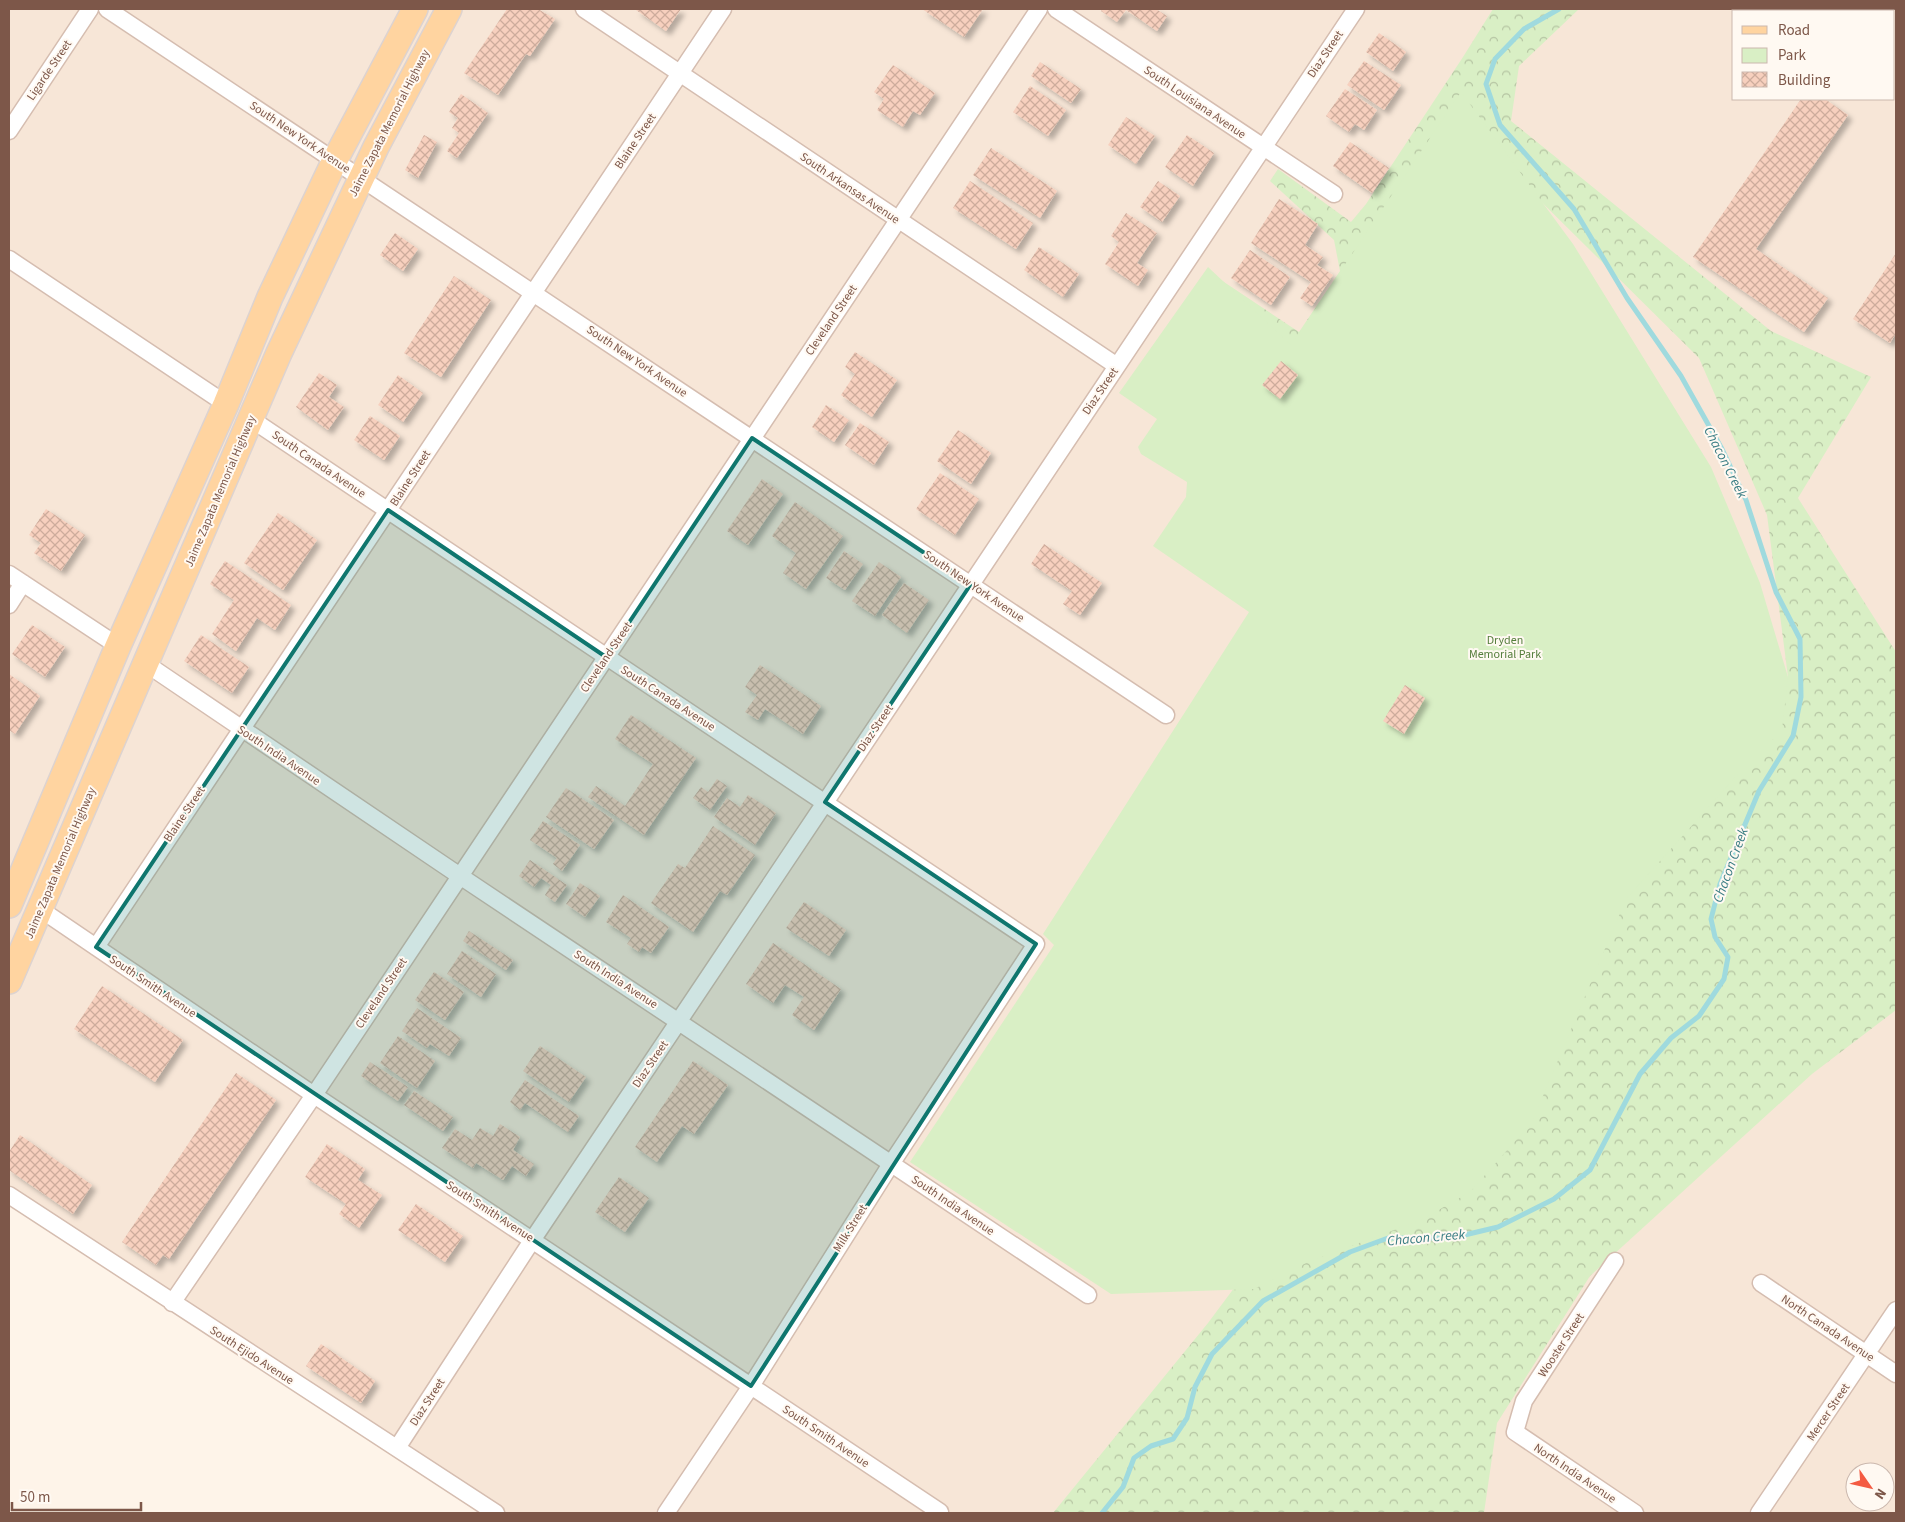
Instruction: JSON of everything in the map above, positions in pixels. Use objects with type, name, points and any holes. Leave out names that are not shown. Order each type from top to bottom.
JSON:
[{"type":"main road","points":[[11,895],[118,646],[226,404],[270,297],[336,160],[414,9]]},
{"type":"main road","name":"Jaime Zapata Memorial Highway","points":[[9,981],[279,353],[361,178],[449,9]]},
{"type":"main road","points":[[145,663],[141,644],[145,623],[208,475],[216,450],[226,404]]},
{"type":"main road","points":[[40,909],[40,874],[118,690],[122,675],[122,665],[118,646]]},
{"type":"street","name":"Ligarde Street","points":[[9,131],[90,9]]},
{"type":"street","name":"South New York Avenue","points":[[107,9],[1166,715]]},
{"type":"street","name":"South Arkansas Avenue","points":[[584,9],[1117,366]]},
{"type":"street","name":"Blaine Street","points":[[96,947],[723,9]]},
{"type":"street","name":"Cleveland Street","points":[[172,1304],[314,1095],[1038,9]]},
{"type":"street","name":"South Louisiana Avenue","points":[[1056,9],[1334,194]]},
{"type":"street","name":"Diaz Street","points":[[397,1448],[533,1239],[1356,9]]},
{"type":"street","points":[[9,259],[226,404]]},
{"type":"street","name":"South Canada Avenue","points":[[251,419],[1036,944]]},
{"type":"street","points":[[9,574],[118,646]]},
{"type":"street","points":[[9,605],[23,583]]},
{"type":"street","name":"South India Avenue","points":[[145,663],[240,729],[1088,1295]]},
{"type":"street","name":"South Smith Avenue","points":[[40,909],[314,1095],[533,1239],[940,1512]]},
{"type":"street","name":"Milk Street","points":[[666,1513],[751,1386],[891,1164],[1036,944]]},
{"type":"street","name":"South Ejido Avenue","points":[[9,1195],[172,1304],[496,1513]]},
{"type":"street","name":"Wooster Street","points":[[1515,1432],[1524,1401],[1615,1261]]},
{"type":"street","name":"North Canada Avenue","points":[[1761,1284],[1896,1374]]},
{"type":"street","name":"Mercer Street","points":[[1759,1513],[1896,1310]]},
{"type":"street","name":"North India Avenue","points":[[1515,1432],[1635,1513]]},
{"type":"highlighted area","points":[[752,438],[971,584],[825,802],[1036,944],[751,1386],[96,947],[388,510],[606,657]]},
{"type":"shaded area","points":[[9,9],[1896,9],[1896,1513],[496,1513],[9,1195]]},
{"type":"green space","points":[[1493,9],[1579,9],[1519,66],[1511,121],[1771,331],[1871,377],[1798,498],[1896,652],[1896,1010],[1812,1074],[1590,1276],[1497,1423],[1484,1513],[1053,1513],[1208,1323],[1243,1276],[1788,677],[1767,515],[1699,358],[1486,147],[1296,352],[1206,270],[1299,332],[1340,271],[1334,240],[1270,181],[1278,169],[1351,222],[1366,204]]},
{"type":"green space","name":"Dryden Memorial Park","points":[[1461,92],[1573,244],[1711,467],[1760,583],[1788,677],[1782,730],[1739,773],[1626,899],[1532,1122],[1470,1192],[1421,1220],[1308,1262],[1254,1289],[1111,1294],[910,1162],[1054,945],[1043,934],[1249,612],[1153,546],[1186,497],[1187,482],[1141,454],[1138,447],[1157,419],[1119,393],[1208,267],[1291,345]]},
{"type":"building","points":[[507,9],[538,9],[555,19],[530,56],[526,54],[498,95],[464,73]]},
{"type":"building","points":[[637,9],[681,9],[666,31]]},
{"type":"building","points":[[922,9],[983,9],[964,37]]},
{"type":"building","points":[[1102,9],[1156,9],[1167,16],[1157,31],[1126,10],[1117,22],[1101,11]]},
{"type":"building","points":[[1379,33],[1406,52],[1393,71],[1366,52]]},
{"type":"building","points":[[1364,61],[1401,85],[1384,110],[1347,85]]},
{"type":"building","points":[[1040,62],[1081,89],[1071,103],[1031,76]]},
{"type":"building","points":[[893,65],[935,93],[920,115],[913,111],[903,127],[877,110],[884,99],[874,92]]},
{"type":"building","points":[[1030,86],[1066,110],[1048,136],[1013,112]]},
{"type":"building","points":[[1345,89],[1377,110],[1364,130],[1355,124],[1349,132],[1326,116]]},
{"type":"building","points":[[461,94],[488,113],[457,158],[447,151],[459,133],[452,128],[458,118],[449,112]]},
{"type":"building","points":[[1800,100],[1826,100],[1848,115],[1756,249],[1828,298],[1804,332],[1693,257]]},
{"type":"building","points":[[1126,117],[1155,136],[1136,164],[1108,145]]},
{"type":"building","points":[[424,135],[437,142],[418,178],[405,170]]},
{"type":"building","points":[[1187,135],[1214,153],[1193,186],[1165,167]]},
{"type":"building","points":[[1350,142],[1389,168],[1372,193],[1333,166]]},
{"type":"building","points":[[991,148],[1057,191],[1040,218],[973,175]]},
{"type":"building","points":[[970,181],[1033,223],[1016,249],[953,208]]},
{"type":"building","points":[[1158,181],[1180,196],[1162,222],[1140,207]]},
{"type":"building","points":[[1279,199],[1318,224],[1305,245],[1323,257],[1317,265],[1333,275],[1312,306],[1300,298],[1311,282],[1251,243]]},
{"type":"building","points":[[1126,213],[1157,233],[1137,263],[1148,270],[1138,286],[1105,264],[1119,242],[1111,236]]},
{"type":"building","points":[[395,233],[418,249],[403,271],[380,255]]},
{"type":"building","points":[[1039,247],[1079,274],[1063,297],[1024,270]]},
{"type":"building","points":[[1250,250],[1290,277],[1271,305],[1231,278]]},
{"type":"building","points":[[1896,253],[1896,333],[1890,343],[1853,319]]},
{"type":"building","points":[[454,276],[491,300],[441,377],[404,353]]},
{"type":"building","points":[[855,352],[897,380],[872,417],[841,395],[855,374],[845,367]]},
{"type":"building","points":[[1281,361],[1298,375],[1280,399],[1262,385]]},
{"type":"building","points":[[319,373],[337,385],[329,397],[344,407],[328,430],[296,407]]},
{"type":"building","points":[[398,375],[423,393],[403,422],[378,405]]},
{"type":"building","points":[[826,405],[849,420],[834,442],[812,427]]},
{"type":"building","points":[[370,416],[400,436],[384,460],[354,440]]},
{"type":"building","points":[[860,423],[889,442],[874,465],[845,445]]},
{"type":"building","points":[[958,430],[991,453],[971,484],[937,461]]},
{"type":"building","points":[[940,473],[979,499],[955,535],[916,509]]},
{"type":"building","points":[[762,479],[783,494],[748,545],[727,531]]},
{"type":"building","points":[[795,502],[843,536],[806,589],[783,573],[796,553],[772,536]]},
{"type":"building","points":[[46,509],[85,535],[61,571],[34,553],[41,543],[29,535]]},
{"type":"building","points":[[278,513],[317,540],[283,590],[244,563]]},
{"type":"building","points":[[1044,544],[1102,583],[1080,615],[1063,604],[1072,591],[1031,564]]},
{"type":"building","points":[[844,551],[863,564],[845,590],[826,578]]},
{"type":"building","points":[[225,561],[291,605],[275,630],[257,618],[236,651],[212,634],[234,600],[210,584]]},
{"type":"building","points":[[879,562],[901,577],[875,616],[852,601]]},
{"type":"building","points":[[904,583],[929,600],[907,633],[882,615]]},
{"type":"building","points":[[32,625],[65,647],[45,677],[12,654]]},
{"type":"building","points":[[201,635],[249,667],[232,693],[184,661]]},
{"type":"building","points":[[760,665],[821,706],[803,734],[765,709],[758,720],[745,712],[757,695],[745,687]]},
{"type":"building","points":[[9,674],[40,696],[15,734],[9,730]]},
{"type":"building","points":[[1405,685],[1425,698],[1404,734],[1383,721]]},
{"type":"building","points":[[631,715],[696,758],[644,835],[588,797],[596,786],[625,806],[653,764],[615,739]]},
{"type":"building","points":[[717,779],[727,786],[710,810],[693,798],[701,787],[708,792]]},
{"type":"building","points":[[566,788],[614,820],[594,849],[546,817]]},
{"type":"building","points":[[748,795],[776,813],[755,845],[714,817],[727,798],[740,807]]},
{"type":"building","points":[[543,821],[580,845],[562,871],[553,864],[557,858],[530,840]]},
{"type":"building","points":[[713,826],[755,855],[727,895],[720,891],[693,932],[651,903],[678,864],[685,868]]},
{"type":"building","points":[[530,860],[567,885],[555,902],[545,895],[551,885],[541,878],[534,887],[519,876]]},
{"type":"building","points":[[580,883],[600,896],[585,917],[566,904]]},
{"type":"building","points":[[623,895],[669,927],[651,953],[642,947],[639,952],[627,944],[631,938],[606,922]]},
{"type":"building","points":[[804,902],[846,930],[829,956],[786,928]]},
{"type":"building","points":[[469,931],[513,960],[506,970],[463,941]]},
{"type":"building","points":[[773,943],[841,989],[814,1030],[792,1015],[804,997],[785,985],[773,1003],[746,984]]},
{"type":"building","points":[[462,951],[496,974],[481,997],[447,974]]},
{"type":"building","points":[[434,972],[464,992],[445,1020],[415,1000]]},
{"type":"building","points":[[102,986],[183,1040],[155,1082],[74,1029]]},
{"type":"building","points":[[417,1008],[461,1038],[449,1056],[430,1044],[427,1048],[402,1031]]},
{"type":"building","points":[[398,1036],[435,1061],[417,1088],[380,1063]]},
{"type":"building","points":[[540,1046],[586,1077],[569,1102],[523,1071]]},
{"type":"building","points":[[693,1061],[728,1085],[694,1134],[682,1126],[657,1162],[635,1147]]},
{"type":"building","points":[[370,1062],[408,1087],[398,1101],[361,1076]]},
{"type":"building","points":[[236,1073],[276,1100],[169,1259],[163,1255],[156,1265],[122,1242]]},
{"type":"building","points":[[525,1080],[579,1116],[568,1132],[525,1103],[520,1110],[510,1102]]},
{"type":"building","points":[[414,1091],[453,1117],[443,1131],[404,1105]]},
{"type":"building","points":[[500,1124],[520,1137],[513,1150],[534,1164],[526,1176],[512,1166],[503,1180],[476,1163],[473,1168],[442,1148],[455,1129],[472,1140],[480,1128],[493,1136]]},
{"type":"building","points":[[20,1135],[92,1185],[73,1214],[9,1170],[9,1152]]},
{"type":"building","points":[[327,1144],[365,1169],[358,1180],[382,1195],[359,1228],[339,1214],[346,1204],[305,1177]]},
{"type":"building","points":[[619,1177],[649,1198],[625,1232],[595,1212]]},
{"type":"building","points":[[416,1204],[463,1236],[445,1262],[398,1230]]},
{"type":"building","points":[[321,1344],[375,1381],[361,1403],[306,1366]]},
{"type":"waterway","name":"Chacon Creek","points":[[1102,1513],[1123,1487],[1134,1458],[1151,1446],[1173,1439],[1187,1418],[1195,1387],[1212,1354],[1263,1301],[1350,1252],[1388,1238],[1452,1238],[1498,1227],[1554,1199],[1590,1170],[1640,1074],[1671,1038],[1699,1016],[1724,979],[1728,957],[1715,937],[1711,919],[1720,884],[1759,791],[1793,736],[1801,697],[1800,639],[1776,592],[1746,500],[1722,449],[1681,376],[1627,298],[1574,209],[1500,125],[1486,84],[1495,59],[1524,29],[1559,9]]}]
